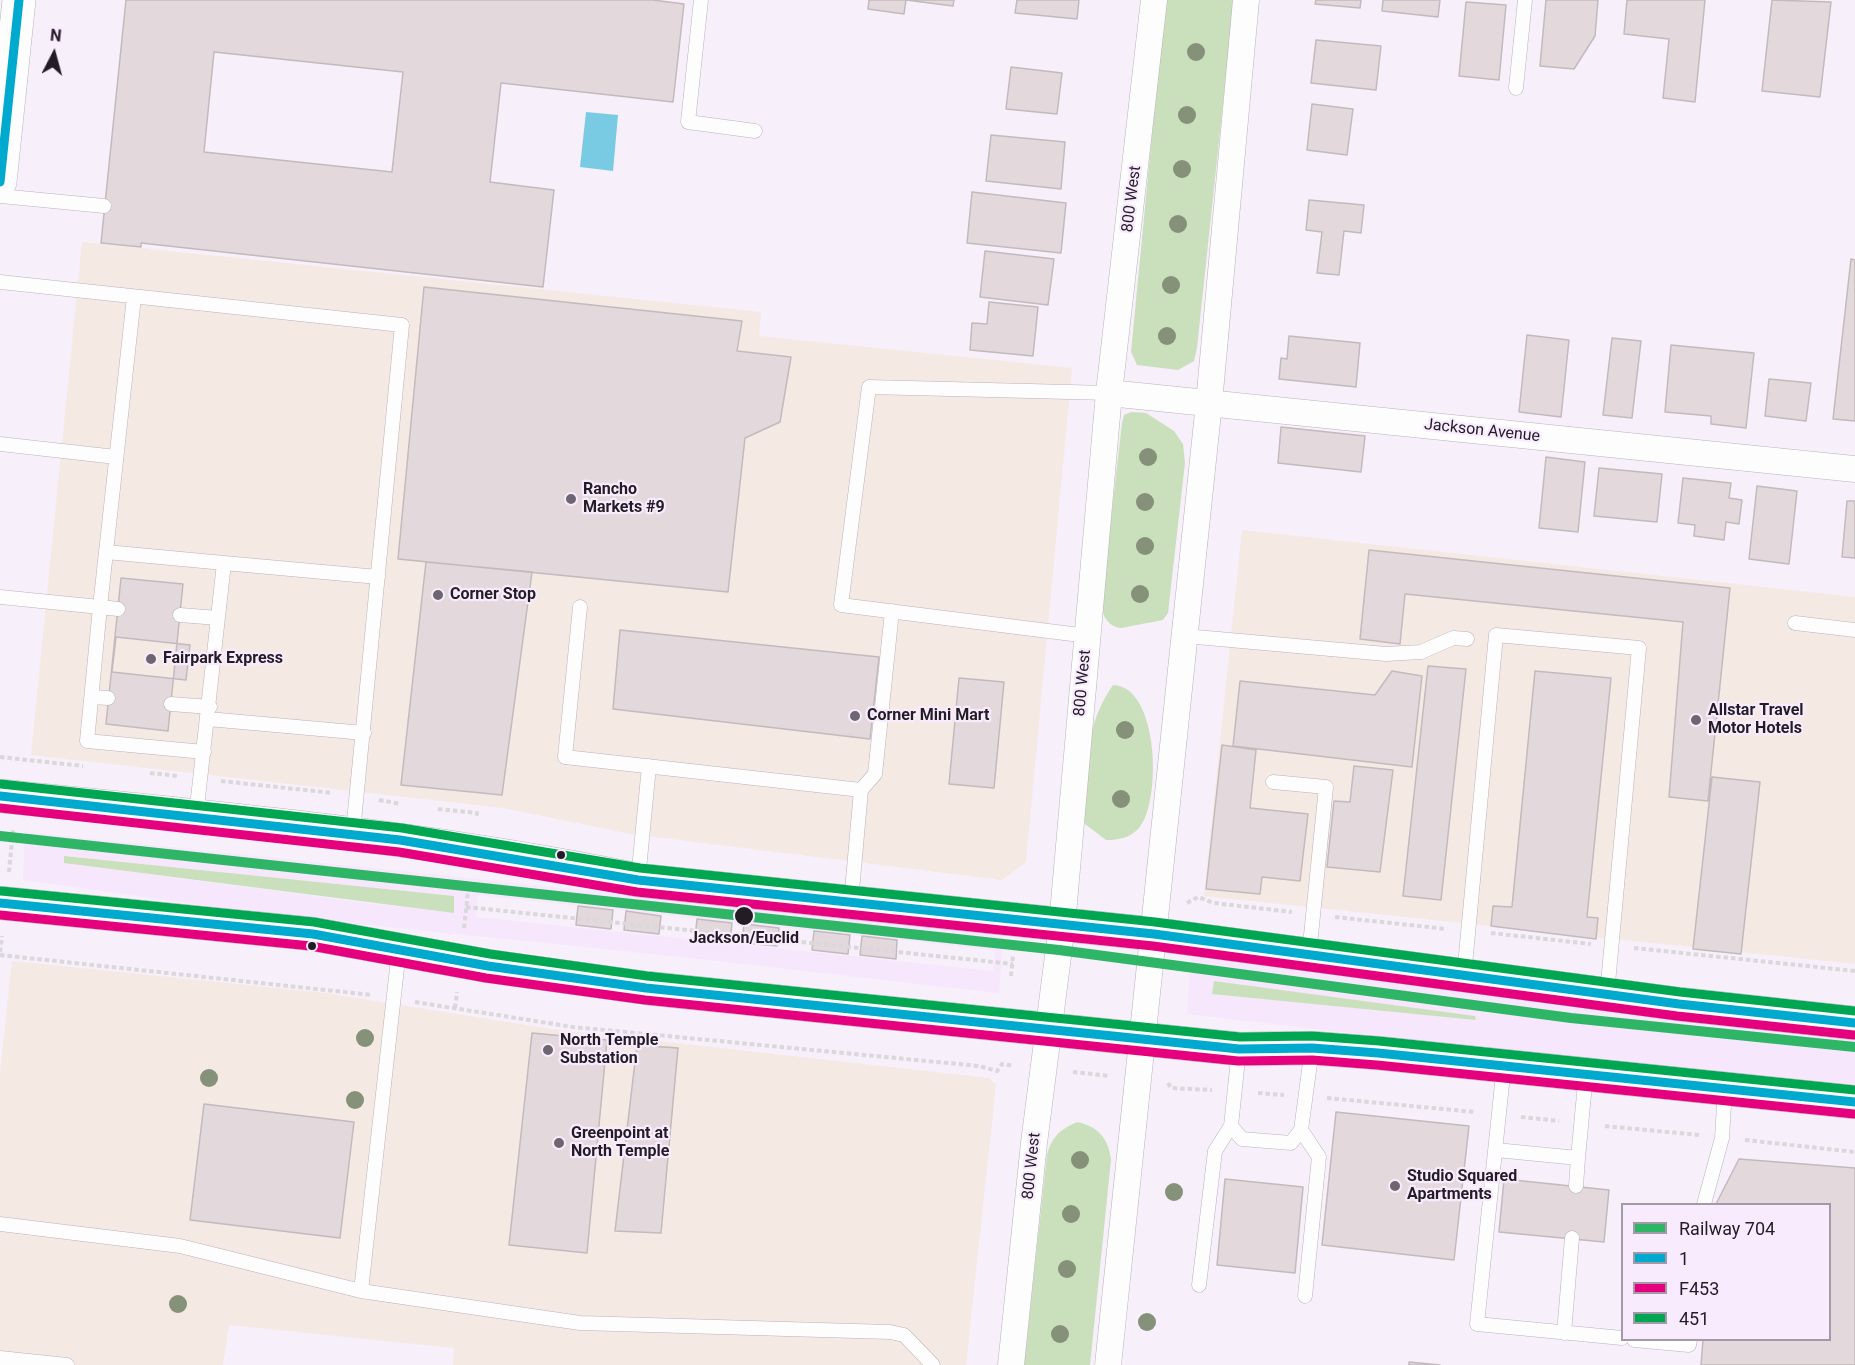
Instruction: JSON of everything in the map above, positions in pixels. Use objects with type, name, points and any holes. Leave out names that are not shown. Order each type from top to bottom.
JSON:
[{"type":"main road","points":[[0,182],[19,0]]},
{"type":"main road","points":[[9,797],[353,832],[520,857],[638,880],[1154,934],[1464,976],[1855,1023]]},
{"type":"main road","points":[[3,904],[313,934],[489,966],[646,988],[1142,1040],[1239,1048],[1312,1048],[1586,1073],[1855,1102]]},
{"type":"street","name":"800 West","points":[[1011,1365],[1062,925],[1109,393],[1154,0]]},
{"type":"street","points":[[1108,1365],[1209,403],[1246,0]]},
{"type":"street","name":"Jackson Avenue","points":[[1109,393],[1855,469]]},
{"type":"lane","points":[[701,0],[688,122],[755,131]]},
{"type":"lane","points":[[1516,88],[1525,0]]},
{"type":"lane","points":[[0,196],[104,206]]},
{"type":"lane","points":[[0,282],[402,325],[353,832]]},
{"type":"lane","points":[[134,297],[87,741],[204,752]]},
{"type":"lane","points":[[1088,636],[841,605],[868,387],[1109,393]]},
{"type":"lane","points":[[0,444],[116,457]]},
{"type":"lane","points":[[106,552],[378,578]]},
{"type":"lane","points":[[196,816],[224,563]]},
{"type":"lane","points":[[0,597],[118,609]]},
{"type":"lane","points":[[580,607],[565,757],[861,790]]},
{"type":"lane","points":[[851,902],[861,790],[875,774],[892,611]]},
{"type":"lane","points":[[180,615],[218,618]]},
{"type":"lane","points":[[1794,622],[1855,630]]},
{"type":"lane","points":[[1464,976],[1496,635],[1639,648],[1607,994]]},
{"type":"lane","points":[[1185,636],[1386,654],[1421,652],[1453,638],[1467,639]]},
{"type":"lane","points":[[92,697],[108,698]]},
{"type":"lane","points":[[171,704],[209,713],[364,733]]},
{"type":"lane","points":[[638,880],[650,766]]},
{"type":"lane","points":[[1273,782],[1326,787],[1309,955]]},
{"type":"lane","points":[[361,1291],[399,950]]},
{"type":"lane","points":[[1199,1285],[1215,1151],[1231,1126],[1239,1048]]},
{"type":"lane","points":[[1231,1126],[1242,1139],[1291,1143],[1301,1130],[1312,1048]]},
{"type":"lane","points":[[1504,1065],[1477,1324],[1621,1338]]},
{"type":"lane","points":[[1576,1186],[1586,1073]]},
{"type":"lane","points":[[1704,1203],[1722,1138],[1725,1088]]},
{"type":"lane","points":[[1301,1130],[1319,1157],[1305,1296]]},
{"type":"lane","points":[[1496,1150],[1578,1158]]},
{"type":"lane","points":[[0,1224],[180,1246],[361,1291],[580,1323],[890,1332],[904,1335],[933,1365]]},
{"type":"lane","points":[[1564,1333],[1572,1238]]},
{"type":"lane","points":[[1645,1341],[1689,1345],[1690,1341]]},
{"type":"lane","points":[[0,1358],[67,1365]]},
{"type":"path","points":[[0,757],[89,766]]},
{"type":"path","points":[[21,759],[9,797],[0,953],[352,991],[573,1027],[979,1066],[997,1071],[1002,1064],[1168,1083]]},
{"type":"path","points":[[145,773],[358,796],[408,806]]},
{"type":"path","points":[[430,809],[477,813]]},
{"type":"path","points":[[465,917],[467,897]]},
{"type":"path","points":[[1187,901],[1198,897],[1214,903],[1313,915],[1855,971]]},
{"type":"path","points":[[466,907],[1013,964]]},
{"type":"path","points":[[1011,976],[1013,956]]},
{"type":"path","points":[[455,1008],[458,988]]},
{"type":"shaded area","points":[[82,242],[761,312],[759,336],[1072,368],[1026,862],[1002,880],[631,834],[503,808],[31,755]]},
{"type":"shaded area","points":[[1242,530],[1855,597],[1855,964],[1204,896]]},
{"type":"shaded area","points":[[25,832],[1004,934],[999,993],[672,956],[271,915],[23,880]],"holes":[[[64,856],[454,896],[454,912],[373,904],[64,863]],[[478,895],[995,950],[993,971],[476,917]]]},
{"type":"shaded area","points":[[1191,957],[1247,961],[1855,1037],[1855,1085],[1436,1043],[1187,1014]]},
{"type":"shaded area","points":[[12,961],[325,993],[551,1029],[989,1078],[996,1085],[966,1365],[453,1365],[454,1348],[229,1325],[223,1365],[0,1365],[0,1072]]},
{"type":"green space","points":[[1165,0],[1234,0],[1197,348],[1194,361],[1178,370],[1137,365],[1131,352]]},
{"type":"green space","points":[[1131,412],[1146,413],[1174,431],[1183,444],[1185,463],[1168,613],[1163,620],[1121,628],[1107,621],[1101,606],[1122,423],[1124,415]]},
{"type":"green space","points":[[1113,685],[1128,690],[1140,704],[1148,724],[1153,772],[1151,795],[1139,828],[1124,838],[1106,840],[1085,824],[1081,813],[1088,746],[1097,715]]},
{"type":"green space","points":[[64,856],[454,896],[454,913],[64,863]]},
{"type":"green space","points":[[1214,981],[1475,1016],[1476,1020],[1212,994]]},
{"type":"green space","points":[[1077,1122],[1091,1127],[1101,1135],[1108,1146],[1111,1160],[1090,1365],[1024,1365],[1047,1155],[1057,1135]]},
{"type":"water","points":[[586,112],[618,115],[613,171],[580,167]]},
{"type":"building","points":[[126,0],[653,0],[684,4],[673,102],[501,83],[490,182],[554,190],[543,287],[141,243],[141,247],[101,243]],"holes":[[[214,52],[403,72],[392,172],[204,152]]]},
{"type":"building","points":[[869,0],[906,0],[904,14],[868,9]]},
{"type":"building","points":[[906,0],[954,0],[953,6]]},
{"type":"building","points":[[1017,0],[1079,0],[1077,19],[1015,13]]},
{"type":"building","points":[[1316,0],[1361,0],[1360,8],[1315,4]]},
{"type":"building","points":[[1383,0],[1440,0],[1438,17],[1382,11]]},
{"type":"building","points":[[1546,0],[1598,0],[1595,36],[1574,69],[1540,66]]},
{"type":"building","points":[[1627,0],[1705,0],[1695,102],[1663,98],[1669,39],[1624,34]]},
{"type":"building","points":[[1772,0],[1831,2],[1820,97],[1762,91]]},
{"type":"building","points":[[1466,2],[1506,5],[1499,80],[1459,76]]},
{"type":"building","points":[[1316,40],[1381,46],[1376,90],[1311,83]]},
{"type":"building","points":[[1011,67],[1062,73],[1057,114],[1006,109]]},
{"type":"building","points":[[1312,104],[1353,109],[1347,155],[1307,150]]},
{"type":"building","points":[[991,135],[1065,142],[1061,189],[986,181]]},
{"type":"building","points":[[972,192],[1066,203],[1061,253],[967,243]]},
{"type":"building","points":[[1309,200],[1364,205],[1361,233],[1344,231],[1339,275],[1317,273],[1322,232],[1306,230]]},
{"type":"building","points":[[985,251],[1054,259],[1048,305],[980,297]]},
{"type":"building","points":[[1851,259],[1855,260],[1855,421],[1833,419]]},
{"type":"building","name":"Rancho Markets #9","points":[[424,287],[742,321],[737,351],[791,357],[780,422],[745,438],[728,592],[398,559]]},
{"type":"building","points":[[989,302],[1038,307],[1033,356],[970,350],[972,323],[987,324]]},
{"type":"building","points":[[1527,335],[1569,340],[1561,417],[1519,412]]},
{"type":"building","points":[[1289,336],[1360,343],[1356,387],[1279,379],[1281,358],[1287,359]]},
{"type":"building","points":[[1612,338],[1641,341],[1632,418],[1603,415]]},
{"type":"building","points":[[1671,345],[1754,353],[1746,428],[1711,424],[1711,416],[1665,412]]},
{"type":"building","points":[[1769,379],[1811,383],[1806,421],[1765,416]]},
{"type":"building","points":[[1281,427],[1365,436],[1361,472],[1278,463]]},
{"type":"building","points":[[1546,457],[1585,462],[1578,532],[1539,528]]},
{"type":"building","points":[[1599,468],[1662,474],[1657,522],[1594,516]]},
{"type":"building","points":[[1683,478],[1731,483],[1729,498],[1742,500],[1739,524],[1726,522],[1724,540],[1694,536],[1695,525],[1678,523]]},
{"type":"building","points":[[1757,486],[1797,491],[1789,564],[1749,559]]},
{"type":"building","points":[[1847,501],[1855,501],[1855,558],[1842,557]]},
{"type":"building","name":"Allstar Travel Motor Hotels","points":[[1369,550],[1730,588],[1708,801],[1669,797],[1683,622],[1405,594],[1400,644],[1360,639]]},
{"type":"building","points":[[426,562],[532,572],[502,795],[401,785]]},
{"type":"building","points":[[121,578],[183,584],[168,731],[106,724]]},
{"type":"building","points":[[620,630],[879,657],[870,739],[613,709]]},
{"type":"building","name":"Fairpark Express","points":[[116,637],[190,645],[186,680],[112,672]]},
{"type":"building","points":[[1428,666],[1466,669],[1441,900],[1403,896]]},
{"type":"building","points":[[1392,671],[1422,676],[1412,767],[1233,746],[1240,681],[1375,695]]},
{"type":"building","points":[[1535,671],[1611,678],[1587,917],[1598,918],[1596,939],[1491,926],[1493,906],[1512,907]]},
{"type":"building","points":[[959,678],[1004,682],[994,788],[949,784]]},
{"type":"building","points":[[1222,745],[1256,750],[1250,808],[1308,814],[1300,881],[1262,877],[1260,894],[1206,889]]},
{"type":"building","points":[[1354,766],[1393,770],[1380,872],[1327,867],[1334,801],[1350,802]]},
{"type":"building","points":[[1712,777],[1760,782],[1741,954],[1693,949]]},
{"type":"building","points":[[578,906],[613,910],[611,929],[576,925]]},
{"type":"building","points":[[626,911],[661,916],[659,934],[624,930]]},
{"type":"building","points":[[697,919],[732,923],[730,942],[695,938]]},
{"type":"building","points":[[744,924],[779,928],[777,946],[742,943]]},
{"type":"building","points":[[814,931],[850,935],[848,954],[812,950]]},
{"type":"building","points":[[862,936],[897,940],[896,959],[860,955]]},
{"type":"building","name":"Greenpoint at North Temple","points":[[532,1033],[607,1040],[587,1253],[509,1245]]},
{"type":"building","name":"Greenpoint at North Temple","points":[[637,1045],[678,1048],[661,1233],[615,1231]]},
{"type":"building","points":[[204,1104],[354,1122],[340,1238],[190,1220]]},
{"type":"building","name":"Studio Squared Apartments","points":[[1336,1112],[1469,1126],[1454,1260],[1322,1245]]},
{"type":"building","points":[[1739,1159],[1855,1168],[1855,1365],[1701,1365],[1703,1341],[1831,1341],[1831,1203],[1717,1203]]},
{"type":"building","points":[[1225,1179],[1303,1187],[1295,1273],[1217,1265]]},
{"type":"building","points":[[1504,1179],[1609,1190],[1604,1242],[1499,1232]]},
{"type":"building","points":[[1409,1362],[1440,1365],[1409,1365]]},
{"type":"rail line","name":"704","points":[[0,836],[1059,950],[1571,1018],[1855,1047]]},
{"type":"transit line","name":"1","points":[[0,182],[19,0]]},
{"type":"transit line","name":"451","points":[[1,784],[402,828],[640,868],[1155,922],[1680,992],[1855,1011]]},
{"type":"transit line","name":"1","points":[[0,796],[400,840],[638,880],[1154,934],[1679,1004],[1855,1023]]},
{"type":"transit line","name":"F453","points":[[0,808],[399,852],[637,892],[1153,946],[1677,1016],[1854,1035]]},
{"type":"transit line","name":"451","points":[[1,891],[314,922],[490,954],[647,976],[1240,1037],[1312,1036],[1379,1041],[1855,1090]]},
{"type":"transit line","name":"1","points":[[0,903],[313,934],[488,966],[646,988],[1239,1049],[1312,1048],[1378,1053],[1855,1102]]},
{"type":"transit line","name":"F453","points":[[0,915],[311,946],[486,978],[645,1000],[1238,1061],[1312,1060],[1377,1065],[1854,1114]]},
{"type":"place","name":"Rancho Markets #9","points":[[571,499]]},
{"type":"place","name":"Corner Stop","points":[[438,595]]},
{"type":"place","name":"Fairpark Express","points":[[151,659]]},
{"type":"place","name":"Corner Mini Mart","points":[[855,716]]},
{"type":"place","name":"Allstar Travel Motor Hotels","points":[[1696,720]]},
{"type":"place","name":"Jackson/Euclid","points":[[744,916]]},
{"type":"place","name":"North Temple Substation","points":[[548,1050]]},
{"type":"place","name":"Greenpoint at North Temple","points":[[559,1143]]},
{"type":"place","name":"Studio Squared Apartments","points":[[1395,1186]]}]
